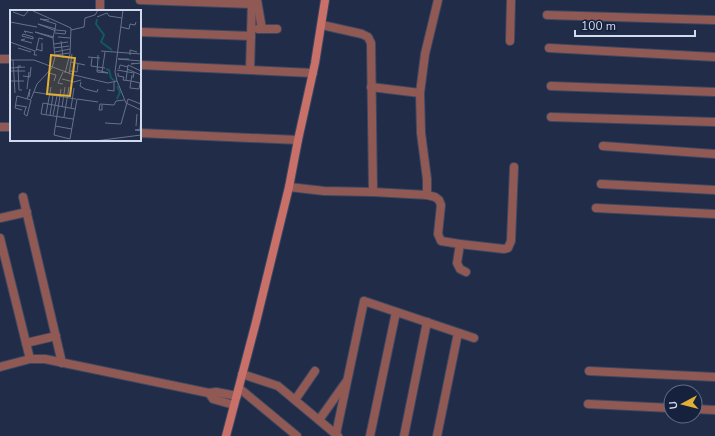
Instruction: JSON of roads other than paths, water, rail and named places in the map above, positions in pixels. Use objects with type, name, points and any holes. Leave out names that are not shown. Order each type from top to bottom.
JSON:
[{"type":"street","points":[[140,0],[254,2]]},
{"type":"street","points":[[226,436],[289,187],[313,73],[325,0]]},
{"type":"street","points":[[427,196],[427,173],[421,133],[420,94],[425,54],[438,0]]},
{"type":"street","points":[[510,41],[511,0]]},
{"type":"street","points":[[254,2],[262,29]]},
{"type":"street","points":[[250,70],[251,32],[254,2]]},
{"type":"street","points":[[547,15],[715,20]]},
{"type":"street","points":[[322,25],[362,34],[368,37],[371,49],[373,192]]},
{"type":"street","points":[[141,32],[251,32],[262,29],[277,29]]},
{"type":"street","points":[[549,48],[715,57]]},
{"type":"street","points":[[141,65],[313,73]]},
{"type":"street","points":[[551,86],[715,92]]},
{"type":"street","points":[[371,87],[420,94]]},
{"type":"street","points":[[552,117],[715,122]]},
{"type":"street","points":[[141,133],[298,140]]},
{"type":"street","points":[[603,146],[715,154]]},
{"type":"street","points":[[289,187],[324,191],[373,192],[427,196],[438,199],[440,202],[438,234],[440,240],[444,242],[504,249],[508,248],[511,241],[514,167]]},
{"type":"street","points":[[601,184],[715,190]]},
{"type":"street","points":[[23,197],[62,363]]},
{"type":"street","points":[[596,208],[715,214]]},
{"type":"street","points":[[0,218],[27,212]]},
{"type":"street","points":[[0,238],[30,359]]},
{"type":"street","points":[[460,244],[457,263],[460,269],[466,272]]},
{"type":"street","points":[[242,374],[278,386],[337,435],[364,301],[474,338]]},
{"type":"street","points":[[370,436],[396,312]]},
{"type":"street","points":[[404,436],[427,322]]},
{"type":"street","points":[[437,436],[458,333]]},
{"type":"street","points":[[26,343],[56,336]]},
{"type":"street","points":[[0,367],[30,359],[45,359],[209,394],[216,392],[237,396]]},
{"type":"street","points":[[295,400],[316,370]]},
{"type":"street","points":[[589,371],[715,377]]},
{"type":"street","points":[[319,420],[348,379]]},
{"type":"street","points":[[239,388],[297,436]]},
{"type":"street","points":[[209,394],[213,399],[234,405]]},
{"type":"street","points":[[588,404],[663,408]]},
{"type":"street","points":[[703,409],[715,410]]}]
